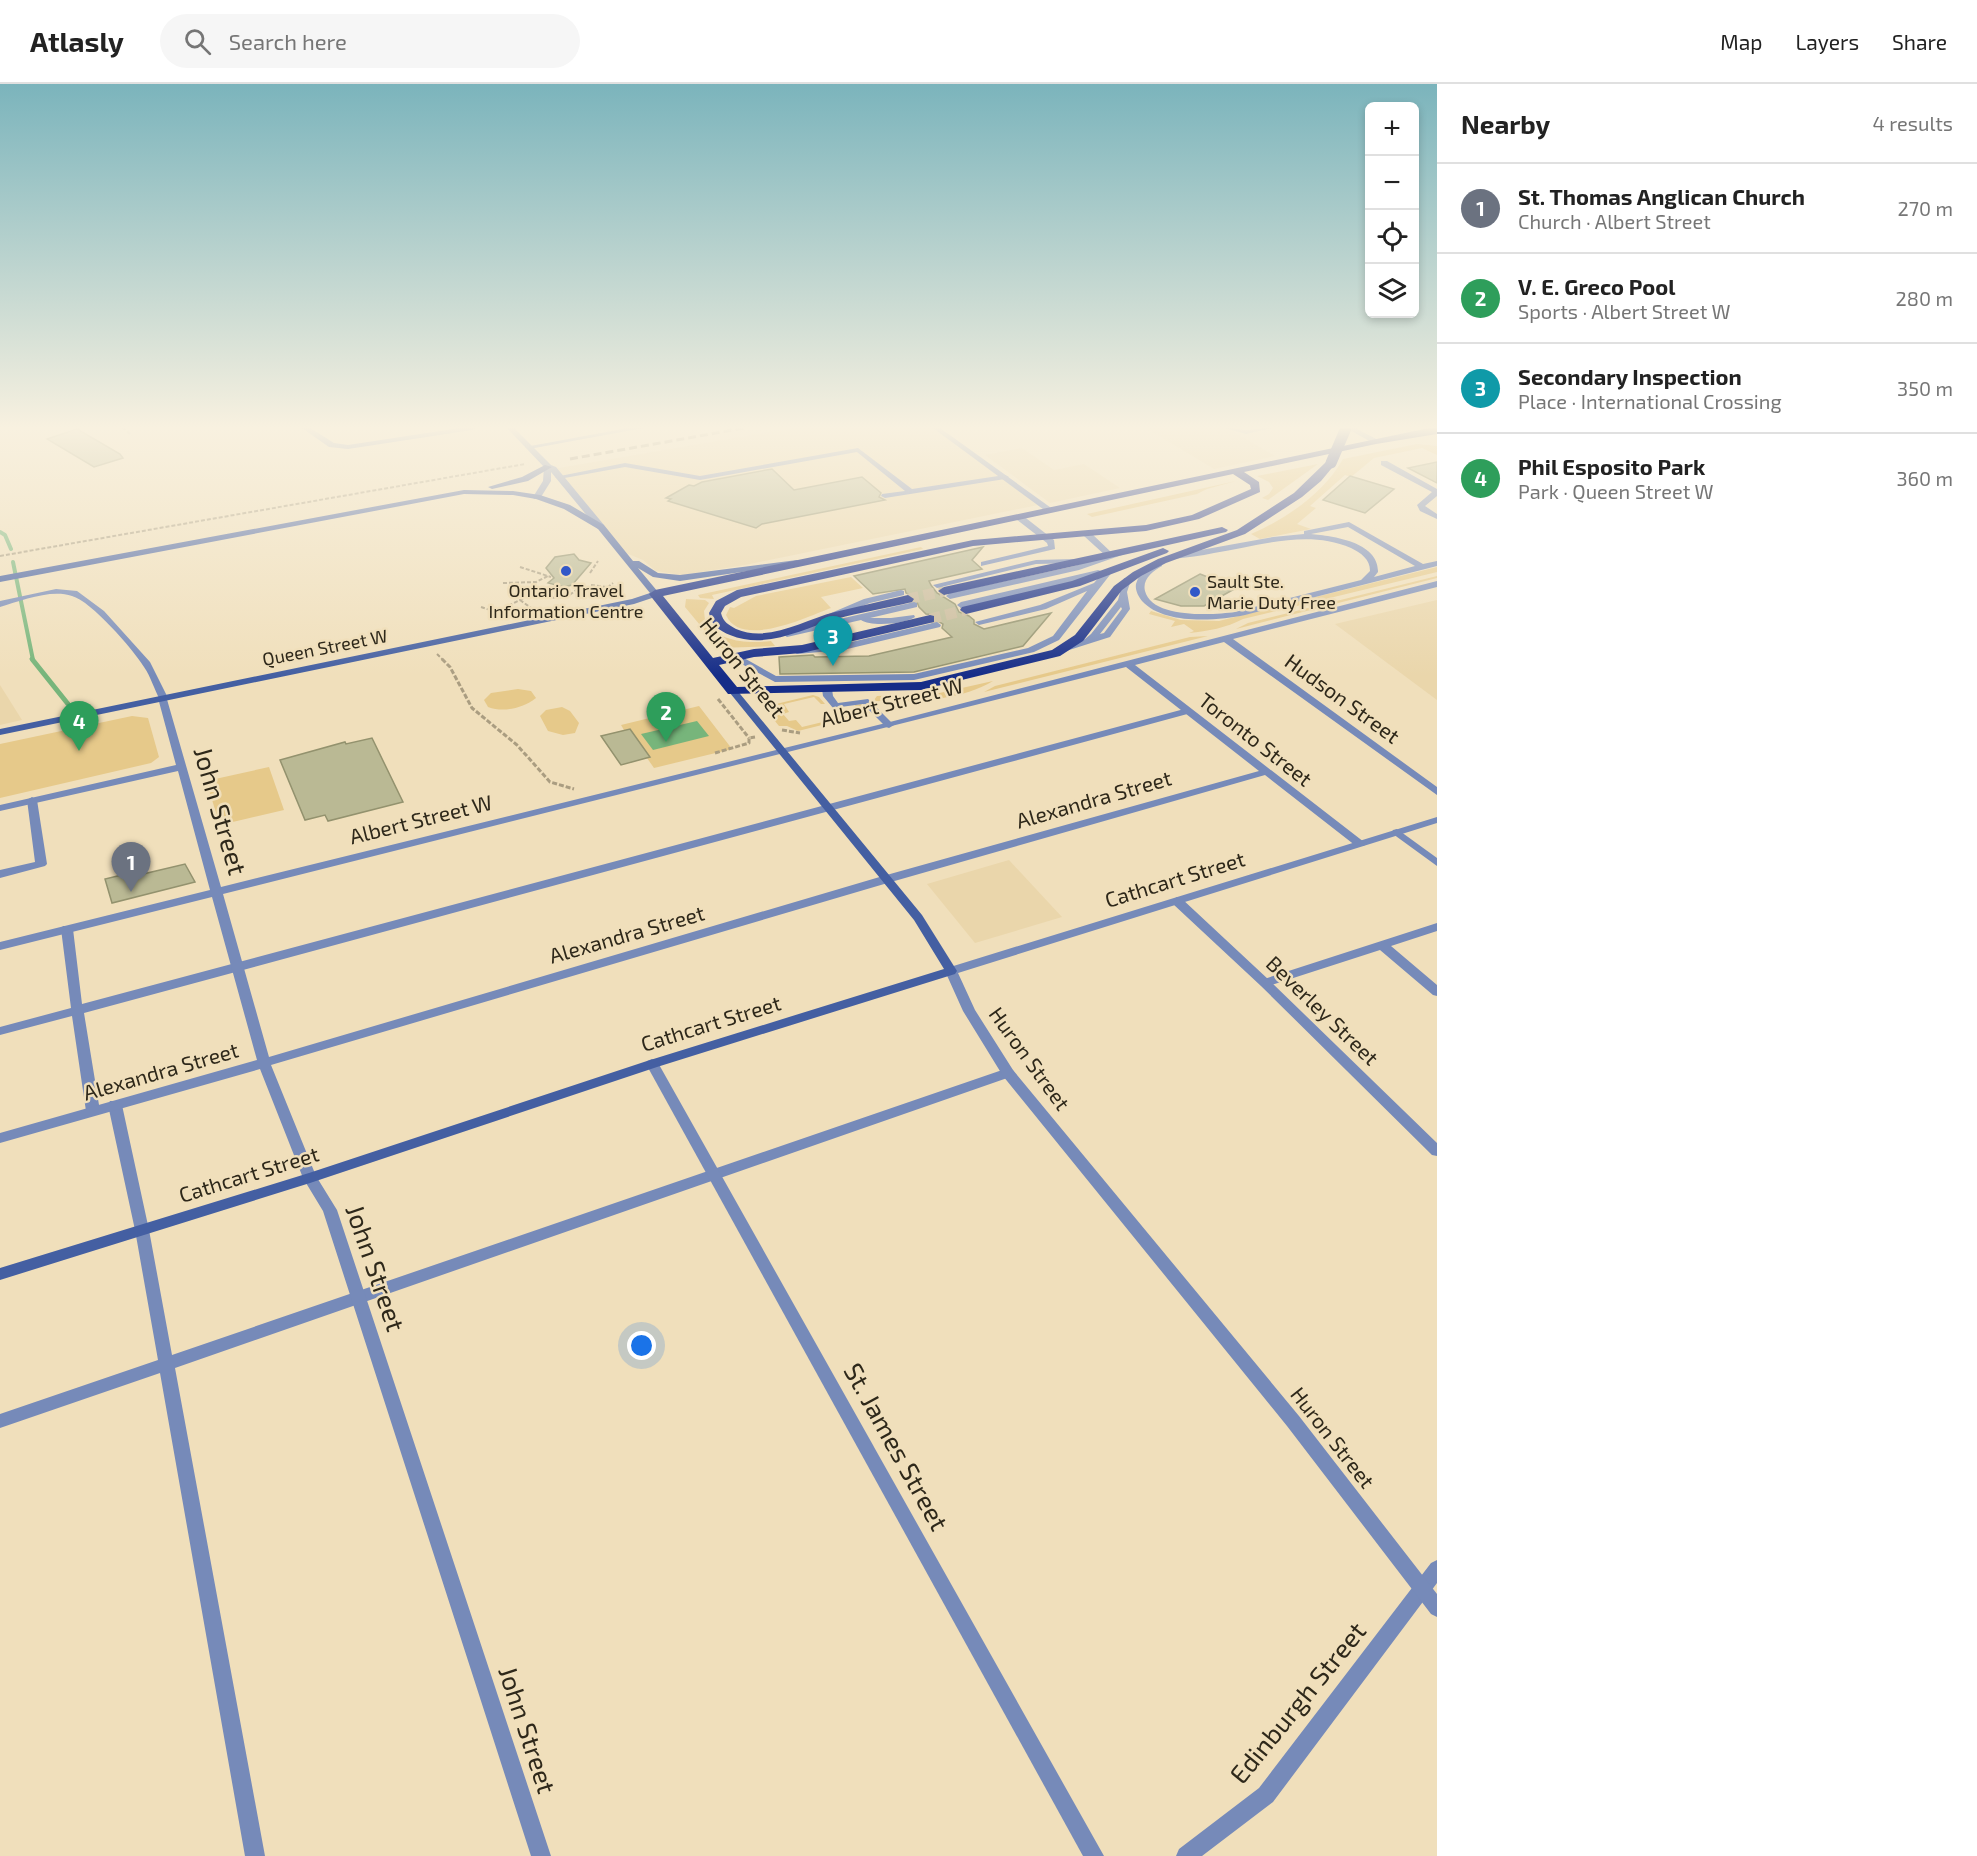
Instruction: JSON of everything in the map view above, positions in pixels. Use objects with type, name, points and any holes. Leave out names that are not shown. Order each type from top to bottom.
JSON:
[{"type":"highway","points":[[655,594],[1047,511]]},
{"type":"highway","points":[[1045,537],[1065,532],[1082,511]]},
{"type":"highway","points":[[908,599],[818,620],[782,635],[749,637],[732,632],[715,618],[716,608],[730,597],[758,589],[992,540],[1134,530],[1185,520],[1207,511]]},
{"type":"highway","points":[[970,614],[1093,581],[1109,571],[1136,560],[1270,511]]},
{"type":"highway","points":[[733,691],[800,684],[827,688],[932,685],[1038,659],[1063,649],[1085,631],[1111,596],[1168,559],[1235,535],[1274,511]]},
{"type":"highway","points":[[944,591],[1222,530]]},
{"type":"highway","name":"Huron Street","points":[[655,594],[733,691]]},
{"type":"highway","points":[[709,663],[754,653],[783,652],[934,622]]},
{"type":"main road","points":[[0,579],[364,511]]},
{"type":"main road","name":"Huron Street","points":[[573,511],[601,527],[655,594]]},
{"type":"main road","points":[[621,551],[649,572],[680,578],[807,561]]},
{"type":"main road","name":"Queen Street W","points":[[0,732],[634,601],[655,594]]},
{"type":"main road","name":"Huron Street","points":[[733,691],[918,918],[951,971]]},
{"type":"main road","name":"Cathcart Street","points":[[0,1274],[310,1178],[652,1064],[951,971]]},
{"type":"street","name":"Huron Street","points":[[587,511],[601,527]]},
{"type":"street","points":[[984,564],[1047,549],[1052,544],[1019,517]]},
{"type":"street","points":[[1422,567],[1349,524],[1168,559],[1144,575],[1140,586],[1142,594],[1162,609],[1188,617],[1227,616],[1359,583],[1422,567],[1437,563]]},
{"type":"street","points":[[1087,534],[1116,554]]},
{"type":"street","points":[[1286,537],[1323,538],[1341,542],[1362,551],[1371,558],[1375,569],[1368,578],[1359,583]]},
{"type":"street","points":[[944,591],[1076,568],[1116,554]]},
{"type":"street","points":[[970,614],[1136,560]]},
{"type":"street","points":[[970,614],[1043,607],[1093,581]]},
{"type":"street","points":[[728,658],[745,661],[774,679],[800,684],[914,677],[1042,646],[1056,638],[1093,581]]},
{"type":"street","name":"Albert Street W","points":[[0,946],[1128,664],[1437,584]]},
{"type":"street","points":[[1063,649],[1110,633],[1126,609],[1126,586]]},
{"type":"street","name":"John Street","points":[[0,604],[39,596],[72,593],[90,602],[142,657],[154,675],[163,698],[180,767],[264,1063],[310,1178],[330,1210],[541,1856]]},
{"type":"street","points":[[867,634],[880,614],[908,599]]},
{"type":"street","points":[[782,635],[888,611]]},
{"type":"street","points":[[849,620],[891,621],[911,617],[934,622]]},
{"type":"street","points":[[867,634],[911,617]]},
{"type":"street","points":[[783,652],[874,647],[934,622]]},
{"type":"street","name":"Hudson Street","points":[[1225,638],[1437,792]]},
{"type":"street","name":"Toronto Street","points":[[1128,664],[1360,844]]},
{"type":"street","points":[[827,688],[828,696],[836,706],[865,701],[889,724]]},
{"type":"street","points":[[0,1031],[1188,711]]},
{"type":"street","points":[[0,808],[180,767]]},
{"type":"street","name":"Alexandra Street","points":[[0,1138],[264,1063],[887,879],[1266,772]]},
{"type":"street","points":[[0,874],[40,864],[32,800]]},
{"type":"street","name":"Cathcart Street","points":[[951,971],[1437,820]]},
{"type":"street","points":[[1397,832],[1437,863]]},
{"type":"street","name":"Beverley Street","points":[[1177,901],[1265,982],[1437,1151]]},
{"type":"street","points":[[1265,982],[1437,927]]},
{"type":"street","points":[[67,929],[93,1111]]},
{"type":"street","points":[[1382,945],[1437,992]]},
{"type":"street","name":"Huron Street","points":[[951,971],[969,1011],[1008,1073],[1293,1421],[1437,1608]]},
{"type":"street","name":"St. James Street","points":[[652,1064],[1094,1856]]},
{"type":"street","points":[[0,1421],[1008,1073]]},
{"type":"street","points":[[115,1105],[142,1230],[255,1856]]},
{"type":"street","name":"Edinburgh Street","points":[[1186,1856],[1266,1795],[1437,1569]]},
{"type":"path","points":[[0,556],[268,511]]},
{"type":"path","points":[[590,573],[598,561]]},
{"type":"path","points":[[503,583],[536,582],[550,577],[520,567]]},
{"type":"path","points":[[481,607],[496,612],[520,600],[536,582]]},
{"type":"path","points":[[591,585],[606,587],[614,583]]},
{"type":"path","points":[[530,591],[550,597],[565,598],[573,595],[579,587]]},
{"type":"path","points":[[605,598],[603,591],[606,587]]},
{"type":"path","points":[[520,600],[539,612]]},
{"type":"path","points":[[434,653],[441,656],[450,667],[472,708],[517,745],[543,777],[557,786],[576,789]]},
{"type":"path","points":[[707,755],[749,744],[749,738]]},
{"type":"shaded area","points":[[588,511],[1010,511],[745,565],[682,575],[656,571],[643,560],[621,551]]},
{"type":"shaded area","points":[[1102,511],[1121,511],[1092,517],[1087,514]]},
{"type":"shaded area","points":[[1293,511],[1313,511],[1297,524],[1311,529],[1260,539],[1251,534],[1277,521]]},
{"type":"shaded area","points":[[921,547],[923,549],[712,595],[714,599],[700,598],[698,595]]},
{"type":"shaded area","points":[[1437,567],[1437,572],[1243,619],[1223,627],[1203,631],[1189,633],[1194,631],[1184,624],[1171,627],[1175,621],[1149,614],[1151,611],[1181,620],[1219,621]]},
{"type":"shaded area","points":[[1437,576],[1437,578],[1236,629],[1248,623]]},
{"type":"shaded area","points":[[851,577],[863,588],[821,597],[831,608],[775,628],[745,630],[734,625],[726,615],[730,607],[734,608],[756,596]]},
{"type":"shaded area","points":[[686,599],[705,600],[709,603],[704,611],[705,620],[717,633],[734,640],[771,641],[775,646],[719,648],[685,607]]},
{"type":"shaded area","points":[[1437,600],[1437,700],[1335,624]]},
{"type":"shaded area","points":[[1208,636],[984,692],[995,686],[1190,637]]},
{"type":"shaded area","points":[[993,681],[969,692],[943,698],[910,702],[903,695],[935,694]]},
{"type":"shaded area","points":[[0,685],[22,720],[0,725]]},
{"type":"shaded area","points":[[518,689],[531,691],[536,698],[519,707],[507,709],[488,707],[484,700],[491,693]]},
{"type":"shaded area","points":[[813,695],[819,697],[825,704],[821,704],[814,697],[784,704],[789,712],[783,714],[789,721],[796,720],[802,727],[860,713],[855,705],[861,704],[870,713],[798,731],[787,726],[779,726],[770,715],[770,709],[776,704]]},
{"type":"shaded area","points":[[903,695],[876,702],[874,700],[877,696]]},
{"type":"shaded area","points":[[699,706],[732,749],[654,768],[647,758],[621,765],[601,736],[624,730],[621,725]]},
{"type":"shaded area","points":[[562,707],[570,711],[579,723],[575,733],[563,735],[548,731],[540,716],[546,710]]},
{"type":"shaded area","points":[[132,716],[148,718],[159,757],[151,763],[0,798],[0,744]]},
{"type":"shaded area","points":[[697,721],[709,736],[653,750],[641,734]]},
{"type":"shaded area","points":[[269,767],[284,810],[220,825],[206,781]]},
{"type":"shaded area","points":[[1009,860],[1062,917],[975,943],[927,884]]},
{"type":"building","points":[[700,511],[830,511],[762,524],[756,528]]},
{"type":"building","points":[[983,547],[972,560],[982,569],[929,581],[937,593],[955,604],[959,612],[969,616],[974,620],[974,624],[984,629],[1051,613],[1023,646],[914,672],[780,674],[779,657],[869,656],[952,637],[942,628],[943,624],[936,620],[936,615],[926,614],[919,607],[915,597],[906,593],[905,589],[873,594],[854,576]]},
{"type":"building","name":"Ontario Travel Information Centre","points":[[574,554],[579,560],[591,563],[572,585],[564,587],[548,583],[554,578],[546,568],[555,557]]},
{"type":"building","name":"Sault Ste. Marie Duty Free","points":[[1200,574],[1236,588],[1204,606],[1181,606],[1155,599]]},
{"type":"building","points":[[630,729],[650,757],[621,765],[601,736]]},
{"type":"building","points":[[372,738],[403,802],[328,821],[325,815],[305,820],[280,760],[345,742],[346,744]]},
{"type":"building","points":[[185,864],[195,882],[112,903],[105,879],[142,870],[143,874]]},
{"type":"waterway","points":[[0,532],[5,535],[11,549]]},
{"type":"waterway","points":[[13,562],[33,660]]},
{"type":"waterway","points":[[32,659],[68,704]]},
{"type":"tunnel","points":[[908,599],[944,591]]},
{"type":"tunnel","points":[[930,619],[966,610]]},
{"type":"place","name":"Ontario Travel Information Centre","points":[[566,571]]},
{"type":"place","name":"Sault Ste. Marie Duty Free","points":[[1195,592]]},
{"type":"place","name":"Secondary Inspection","points":[[833,666]]},
{"type":"place","name":"V. E. Greco Pool","points":[[666,742]]},
{"type":"place","name":"Phil Esposito Park","points":[[79,751]]},
{"type":"place","name":"St. Thomas Anglican Church","points":[[131,892]]}]
